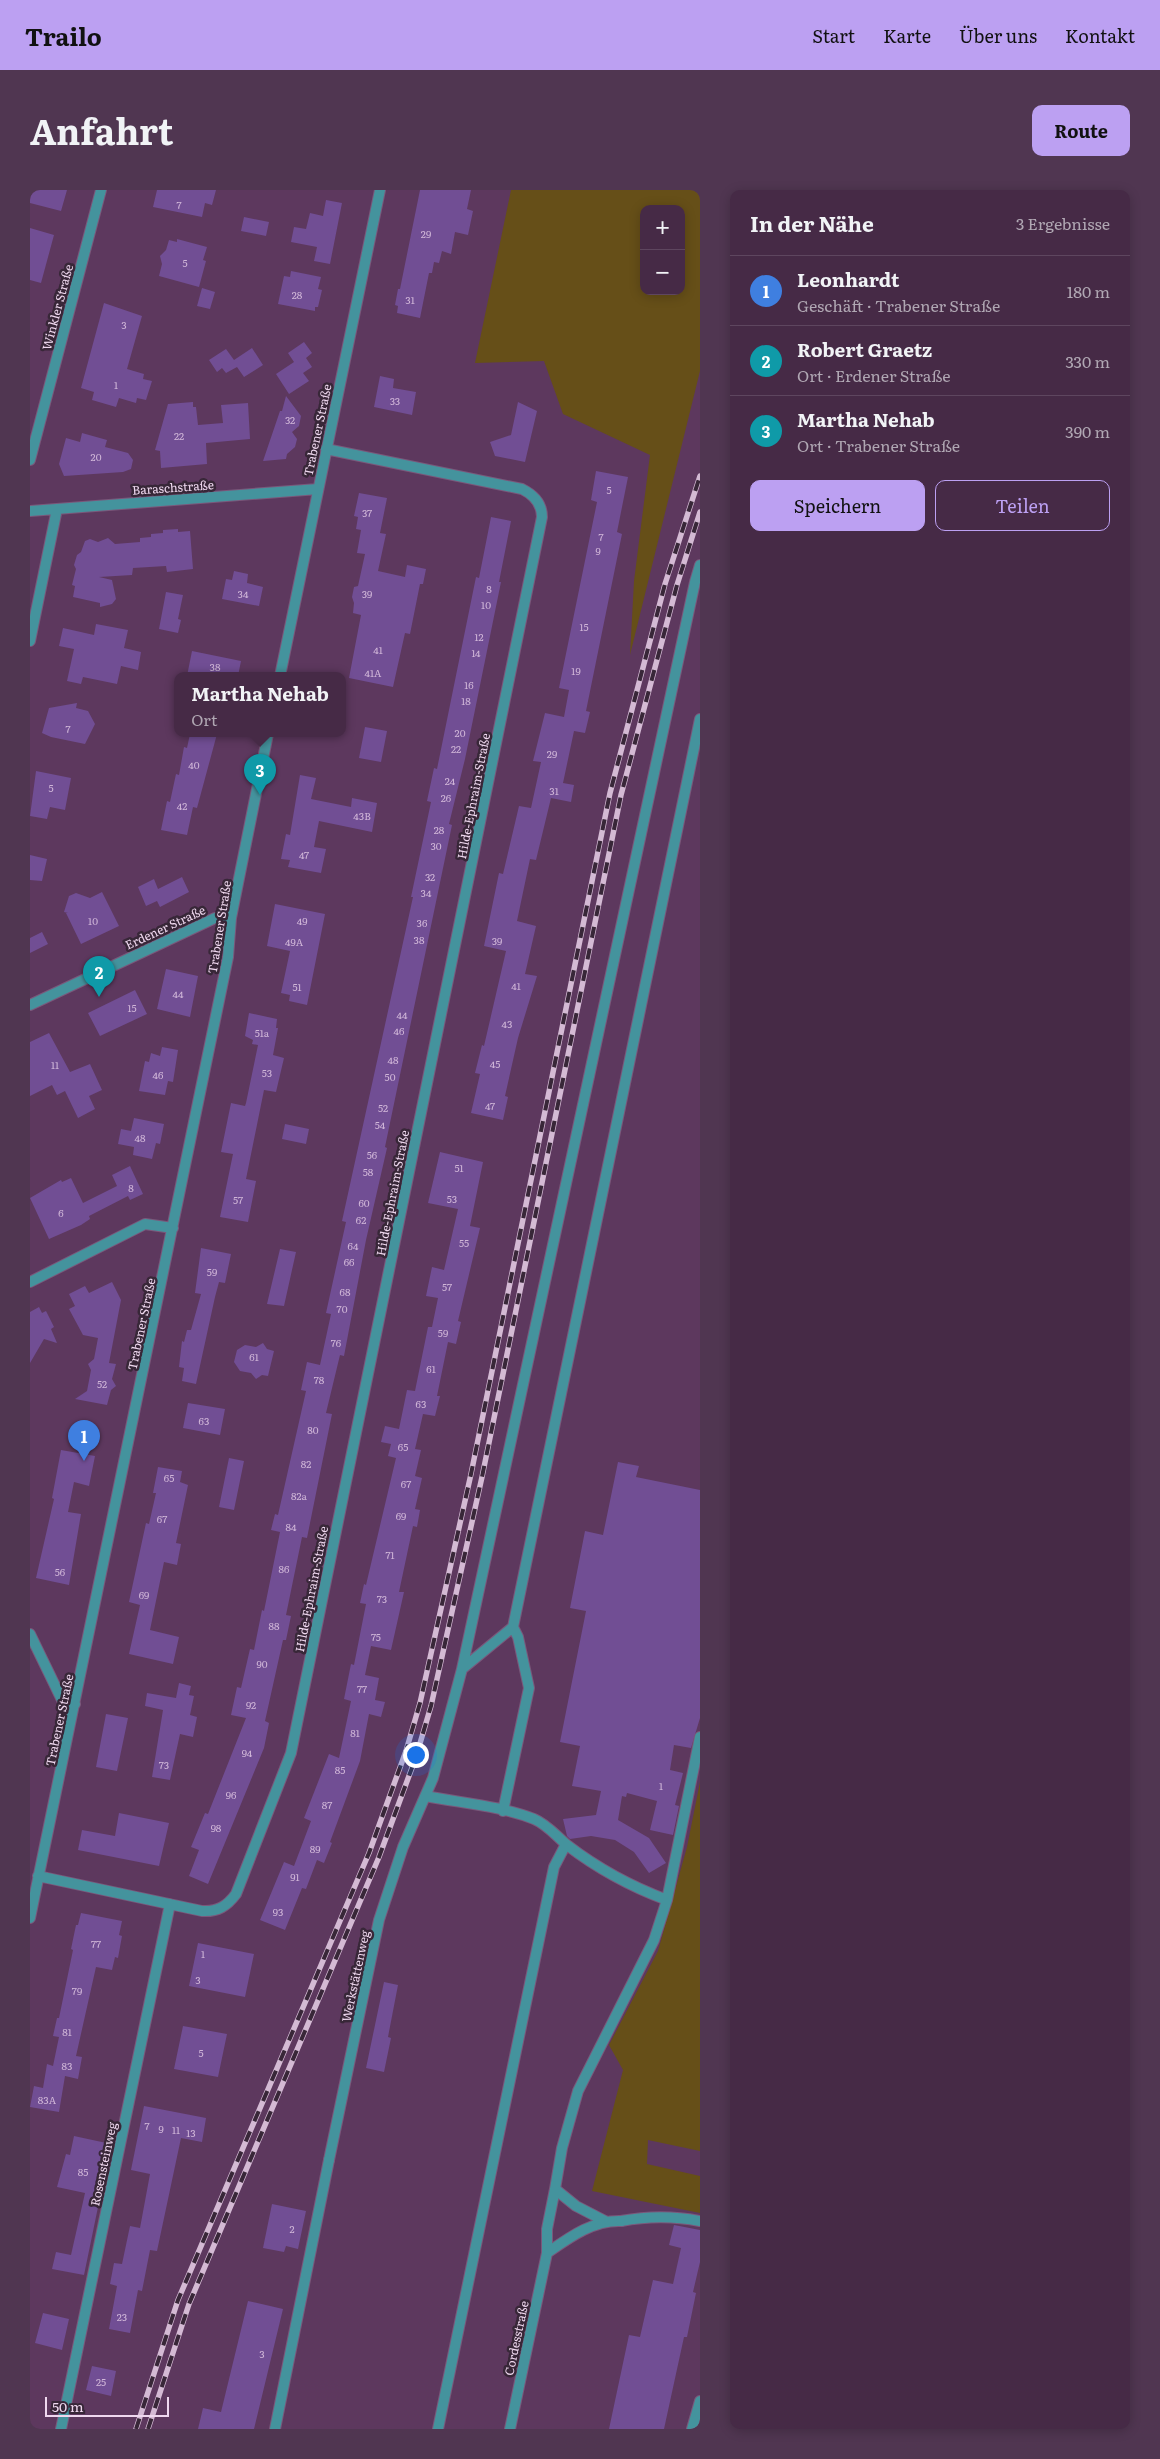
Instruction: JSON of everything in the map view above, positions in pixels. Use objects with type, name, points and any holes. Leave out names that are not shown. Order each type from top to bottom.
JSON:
[{"type":"street","name":"Winkler Straße","points":[[30,460],[101,190]]},
{"type":"street","name":"Trabener Straße","points":[[281,672],[380,190]]},
{"type":"street","name":"Hilde-Ephraim-Straße","points":[[38,1876],[210,1912],[229,1904],[236,1894],[291,1753],[542,517],[542,510],[535,498],[522,489],[326,450]]},
{"type":"street","name":"Baraschstraße","points":[[30,511],[318,489]]},
{"type":"street","points":[[30,641],[57,509]]},
{"type":"street","name":"Werkstättenweg","points":[[275,2429],[379,1920],[403,1847],[426,1796],[445,1739],[462,1669],[700,565]]},
{"type":"street","points":[[503,1811],[529,1688],[520,1644],[513,1627],[700,720]]},
{"type":"street","name":"Trabener Straße","points":[[30,1918],[76,1704],[228,956],[231,918],[267,737]]},
{"type":"street","name":"Erdener Straße","points":[[30,1005],[215,918],[231,918]]},
{"type":"street","points":[[30,1282],[145,1224],[173,1228]]},
{"type":"street","points":[[462,1669],[513,1627]]},
{"type":"street","points":[[30,1634],[62,1700],[76,1704]]},
{"type":"street","points":[[700,1737],[666,1900],[654,1940],[631,1989],[604,2036],[578,2091],[562,2148],[555,2189],[576,2206],[605,2220],[621,2221],[643,2217],[683,2217],[700,2221]]},
{"type":"street","points":[[426,1796],[503,1811],[534,1820],[554,1831],[566,1844],[636,1889],[666,1900]]},
{"type":"street","points":[[438,2429],[554,1867],[566,1844]]},
{"type":"street","name":"Rosensteinweg","points":[[61,2429],[170,1904]]},
{"type":"street","name":"Cordesstraße","points":[[510,2429],[547,2253],[547,2229],[555,2189]]},
{"type":"street","points":[[547,2253],[571,2236],[605,2220]]},
{"type":"street","points":[[692,2429],[700,2400]]},
{"type":"shaded area","points":[[511,190],[700,190],[700,371],[630,655],[634,581],[650,455],[563,414],[544,361],[475,363]]},
{"type":"shaded area","points":[[700,1782],[700,2151],[648,2140],[647,2164],[700,2176],[700,2213],[592,2191],[623,2070],[609,2045],[658,1951],[687,1847]]},
{"type":"building","points":[[30,190],[67,190],[61,211],[30,203]]},
{"type":"building","points":[[157,190],[216,190],[212,205],[205,203],[202,217],[153,207]]},
{"type":"building","points":[[420,190],[471,190],[467,209],[473,211],[468,235],[455,232],[451,254],[442,251],[439,263],[434,262],[432,273],[429,273],[420,318],[397,313],[398,306],[395,305]]},
{"type":"building","points":[[326,200],[342,203],[330,264],[314,261],[317,247],[291,242],[294,227],[306,229],[310,213],[323,216]]},
{"type":"building","points":[[244,217],[269,222],[266,236],[241,231]]},
{"type":"building","points":[[30,228],[54,235],[41,283],[30,280]]},
{"type":"building","points":[[177,239],[207,247],[203,260],[206,261],[199,287],[159,276],[162,264],[160,256],[166,250],[169,240],[177,242]]},
{"type":"building","points":[[291,271],[321,277],[318,289],[322,290],[318,307],[315,307],[315,311],[278,304],[284,276],[290,277]]},
{"type":"building","points":[[202,288],[215,292],[210,309],[197,306]]},
{"type":"building","points":[[104,303],[142,316],[127,369],[144,374],[143,379],[152,381],[146,400],[137,398],[136,403],[119,398],[116,407],[92,400],[94,392],[81,388]]},
{"type":"building","points":[[304,342],[312,353],[306,358],[312,367],[303,373],[309,381],[289,394],[276,374],[294,362],[288,353]]},
{"type":"building","points":[[252,348],[263,365],[244,377],[237,367],[226,373],[222,368],[217,372],[209,360],[226,349],[234,360]]},
{"type":"building","points":[[380,376],[394,379],[393,388],[416,392],[412,415],[374,407]]},
{"type":"building","points":[[286,396],[301,416],[299,426],[292,432],[297,439],[295,447],[287,454],[286,459],[263,461],[280,411],[282,411]]},
{"type":"building","points":[[193,402],[193,407],[196,407],[198,425],[223,423],[221,405],[248,403],[250,439],[206,443],[207,464],[161,468],[160,451],[155,450],[168,404]]},
{"type":"building","points":[[518,402],[537,411],[525,462],[495,456],[490,442],[511,435]]},
{"type":"building","points":[[82,433],[107,440],[105,447],[128,453],[133,460],[131,469],[123,472],[64,476],[59,464],[66,438],[80,442]]},
{"type":"building","points":[[596,471],[628,477],[617,532],[622,534],[586,711],[590,712],[585,733],[574,731],[563,783],[574,785],[571,802],[551,798],[536,860],[530,859],[517,921],[536,926],[525,974],[537,976],[518,1038],[505,1096],[508,1097],[503,1120],[471,1113],[480,1074],[475,1073],[482,1045],[484,1046],[506,951],[484,946],[499,873],[503,874],[519,806],[531,808],[541,762],[533,761],[545,713],[564,717],[569,690],[559,688],[597,502],[591,500]]},
{"type":"building","points":[[359,493],[387,498],[380,533],[386,534],[378,571],[405,577],[407,565],[426,569],[423,584],[420,584],[410,634],[405,633],[393,687],[349,678],[361,615],[353,613],[354,603],[352,597],[354,587],[358,586],[365,554],[357,553],[361,530],[356,529],[358,517],[354,516]]},
{"type":"building","points":[[491,517],[511,521],[499,582],[501,582],[465,759],[449,824],[452,825],[385,1147],[387,1148],[366,1240],[344,1356],[340,1355],[326,1413],[332,1414],[307,1538],[302,1537],[286,1615],[291,1616],[286,1640],[283,1640],[265,1721],[269,1723],[264,1748],[208,1884],[189,1876],[199,1850],[191,1847],[205,1813],[208,1814],[246,1718],[231,1715],[237,1687],[241,1688],[250,1649],[254,1650],[262,1610],[264,1611],[280,1532],[271,1530],[275,1514],[278,1515],[306,1391],[301,1390],[307,1362],[320,1365],[331,1314],[326,1313],[346,1222],[342,1221],[413,897],[411,897],[431,802],[427,801],[434,768],[437,769],[476,577],[479,578]]},
{"type":"building","points":[[178,529],[178,532],[190,531],[193,569],[167,572],[166,566],[133,568],[132,575],[99,577],[112,580],[116,599],[112,604],[100,607],[100,603],[73,597],[75,586],[72,585],[76,569],[74,565],[85,541],[90,539],[98,542],[108,538],[115,544],[140,542],[140,538],[151,537],[151,534],[163,533],[163,530]]},
{"type":"building","points":[[234,571],[248,574],[247,583],[263,587],[259,606],[222,599],[226,579],[232,580]]},
{"type":"building","points":[[166,592],[183,595],[178,619],[181,620],[178,633],[159,629]]},
{"type":"building","points":[[96,624],[128,630],[124,648],[141,652],[138,670],[121,666],[117,684],[83,677],[81,684],[67,681],[74,649],[59,646],[63,628],[94,635]]},
{"type":"building","points":[[192,651],[241,661],[239,672],[188,672]]},
{"type":"building","points":[[77,703],[76,708],[88,711],[95,724],[85,744],[51,737],[42,733],[49,708]]},
{"type":"building","points":[[365,727],[387,731],[381,762],[359,758]]},
{"type":"building","points":[[189,737],[216,737],[197,808],[193,807],[187,835],[161,830],[167,801],[170,802],[176,774],[179,775],[184,747],[187,748]]},
{"type":"building","points":[[36,771],[71,778],[65,810],[50,807],[47,819],[30,816]]},
{"type":"building","points":[[300,775],[316,778],[311,799],[351,807],[352,798],[377,803],[372,832],[319,821],[314,847],[326,849],[321,873],[288,867],[290,860],[281,859],[286,834],[290,835]]},
{"type":"building","points":[[30,855],[47,859],[42,881],[30,880]]},
{"type":"building","points":[[182,877],[189,892],[160,907],[157,901],[146,906],[138,887],[154,879],[158,889]]},
{"type":"building","points":[[102,892],[119,926],[81,944],[66,913],[68,913],[64,912],[69,896],[76,893],[90,898]]},
{"type":"building","points":[[275,904],[325,914],[307,1005],[289,1001],[290,995],[281,993],[290,951],[267,946]]},
{"type":"building","points":[[42,932],[48,944],[30,953],[30,938]]},
{"type":"building","points":[[166,969],[198,976],[190,1017],[157,1009]]},
{"type":"building","points":[[135,990],[147,1014],[100,1036],[88,1013]]},
{"type":"building","points":[[249,1013],[277,1019],[276,1028],[278,1028],[273,1055],[284,1058],[276,1092],[264,1090],[246,1179],[256,1181],[248,1222],[220,1217],[233,1154],[221,1152],[231,1103],[245,1106],[258,1045],[252,1044],[253,1040],[245,1036]]},
{"type":"building","points":[[49,1033],[70,1072],[90,1064],[102,1090],[89,1096],[95,1109],[78,1118],[65,1091],[57,1095],[52,1085],[30,1096],[30,1042]]},
{"type":"building","points":[[162,1047],[178,1050],[173,1082],[168,1081],[165,1095],[139,1091],[145,1061],[149,1062],[151,1053],[160,1056]]},
{"type":"building","points":[[134,1118],[164,1124],[160,1144],[156,1143],[152,1159],[133,1155],[134,1147],[118,1144],[121,1129],[131,1131]]},
{"type":"building","points":[[285,1124],[309,1129],[306,1144],[282,1139]]},
{"type":"building","points":[[440,1152],[483,1162],[470,1226],[480,1228],[458,1321],[461,1322],[456,1344],[448,1342],[435,1416],[423,1414],[415,1449],[421,1450],[415,1476],[422,1478],[415,1509],[420,1510],[417,1527],[413,1526],[399,1592],[404,1592],[391,1650],[371,1646],[365,1675],[379,1678],[375,1700],[385,1702],[381,1717],[369,1714],[360,1761],[330,1842],[332,1843],[324,1863],[317,1860],[306,1889],[302,1888],[285,1930],[260,1920],[284,1862],[294,1866],[311,1821],[304,1818],[329,1754],[339,1758],[351,1701],[344,1699],[351,1664],[354,1665],[366,1604],[360,1603],[396,1458],[388,1456],[391,1444],[381,1442],[385,1426],[399,1429],[407,1390],[415,1391],[428,1327],[432,1327],[438,1298],[426,1296],[432,1267],[444,1270],[458,1209],[428,1203]]},
{"type":"building","points":[[130,1166],[143,1194],[130,1200],[128,1196],[89,1216],[90,1219],[81,1225],[49,1239],[30,1198],[61,1180],[62,1182],[71,1178],[83,1203],[117,1186],[112,1175]]},
{"type":"building","points":[[201,1248],[231,1254],[225,1283],[219,1282],[196,1384],[182,1381],[184,1368],[179,1367],[182,1341],[184,1342],[187,1330],[191,1330],[201,1294],[195,1293]]},
{"type":"building","points":[[280,1249],[296,1252],[284,1306],[267,1304]]},
{"type":"building","points":[[112,1282],[121,1300],[109,1363],[116,1364],[112,1379],[116,1386],[111,1390],[107,1405],[75,1399],[87,1391],[91,1370],[88,1364],[94,1359],[98,1338],[83,1335],[69,1309],[75,1306],[69,1294],[85,1286],[89,1293]]},
{"type":"building","points":[[39,1307],[42,1313],[46,1311],[54,1327],[51,1329],[57,1343],[44,1339],[30,1363],[30,1312]]},
{"type":"building","points":[[263,1343],[267,1349],[274,1351],[268,1376],[262,1375],[256,1379],[251,1373],[240,1371],[234,1362],[237,1350],[245,1345],[256,1347]]},
{"type":"building","points":[[188,1403],[225,1409],[220,1435],[183,1428]]},
{"type":"building","points":[[61,1450],[95,1456],[89,1486],[74,1482],[68,1512],[81,1514],[69,1585],[36,1578],[54,1499],[52,1498]]},
{"type":"building","points":[[229,1458],[244,1461],[234,1510],[219,1507]]},
{"type":"building","points":[[618,1462],[639,1466],[636,1477],[700,1490],[700,1718],[691,1748],[674,1745],[670,1770],[683,1773],[675,1805],[679,1806],[673,1835],[650,1830],[657,1801],[627,1793],[626,1797],[622,1796],[618,1820],[649,1838],[666,1863],[649,1873],[634,1852],[615,1840],[591,1836],[570,1839],[567,1836],[563,1819],[596,1815],[601,1791],[572,1786],[580,1746],[560,1742],[586,1611],[570,1608],[585,1531],[603,1535]]},
{"type":"building","points":[[158,1467],[182,1471],[180,1482],[188,1485],[176,1543],[181,1544],[177,1565],[164,1562],[150,1630],[179,1637],[173,1664],[129,1654],[140,1605],[129,1602],[146,1523],[149,1524],[156,1493],[153,1493]]},
{"type":"building","points":[[179,1683],[191,1686],[189,1695],[194,1696],[190,1715],[197,1717],[193,1737],[180,1734],[170,1780],[152,1777],[163,1710],[145,1706],[147,1693],[176,1698]]},
{"type":"building","points":[[106,1714],[128,1718],[117,1771],[96,1767]]},
{"type":"building","points":[[119,1813],[169,1823],[159,1866],[78,1850],[82,1830],[115,1836]]},
{"type":"building","points":[[81,1913],[122,1921],[119,1935],[122,1936],[118,1958],[115,1957],[112,1970],[96,1967],[76,2056],[82,2057],[78,2079],[65,2076],[59,2112],[30,2107],[34,2086],[43,2088],[47,2064],[53,2066],[59,2037],[53,2036],[57,2018],[59,2018],[73,1950],[71,1949],[76,1925],[78,1925]]},
{"type":"building","points":[[198,1943],[254,1954],[245,1997],[189,1986]]},
{"type":"building","points":[[384,1982],[398,1985],[388,2037],[391,2038],[384,2072],[366,2068]]},
{"type":"building","points":[[183,2026],[227,2034],[218,2077],[174,2069]]},
{"type":"building","points":[[144,2106],[206,2118],[202,2142],[181,2138],[157,2251],[150,2250],[142,2291],[138,2290],[130,2333],[109,2329],[117,2286],[110,2284],[114,2263],[122,2264],[130,2226],[140,2228],[150,2174],[131,2170]]},
{"type":"building","points":[[74,2136],[111,2144],[84,2275],[52,2269],[56,2252],[71,2255],[85,2193],[57,2187],[66,2154],[70,2155]]},
{"type":"building","points":[[272,2204],[306,2211],[298,2249],[286,2246],[284,2252],[263,2248]]},
{"type":"building","points":[[674,2225],[700,2230],[700,2262],[693,2292],[696,2293],[687,2337],[684,2337],[664,2429],[609,2429],[629,2335],[640,2337],[653,2280],[673,2284],[681,2248],[669,2245]]},
{"type":"building","points":[[248,2301],[283,2309],[254,2429],[198,2429],[203,2408],[221,2412]]},
{"type":"building","points":[[43,2313],[69,2319],[62,2350],[35,2343]]},
{"type":"building","points":[[92,2366],[116,2371],[111,2396],[86,2390]]},
{"type":"railway","points":[[136,2429],[178,2300],[369,1853],[406,1751],[420,1703],[471,1474],[610,793],[665,584],[700,476]]},
{"type":"railway","points":[[148,2429],[189,2304],[379,1857],[416,1757],[431,1706],[482,1477],[621,795],[677,585],[700,512]]},
{"type":"place","name":"Martha Nehab","points":[[260,795]]},
{"type":"place","name":"Robert Graetz","points":[[99,997]]},
{"type":"place","name":"Leonhardt","points":[[84,1461]]}]
